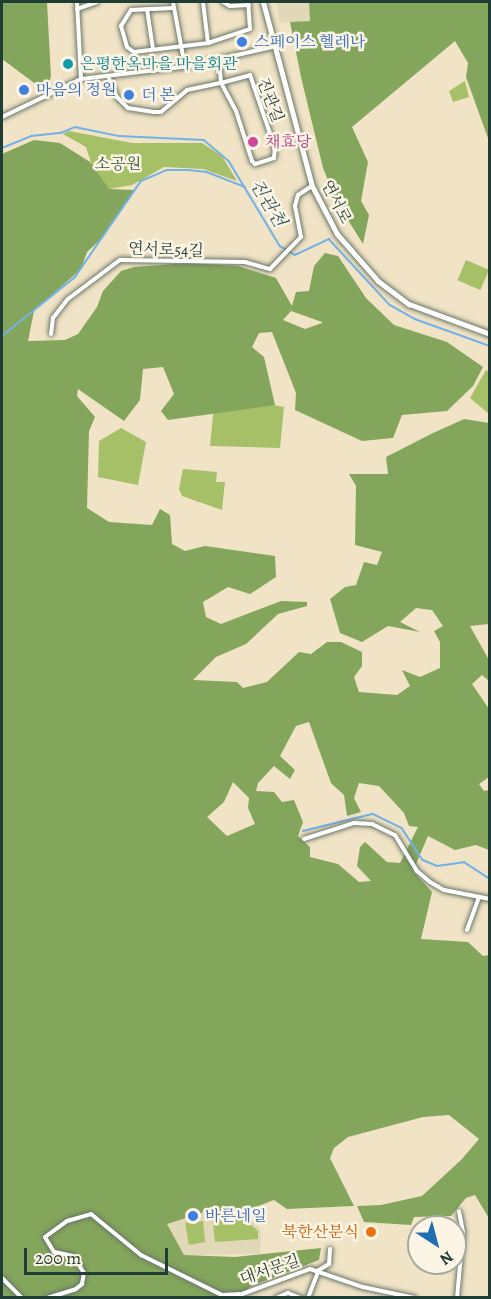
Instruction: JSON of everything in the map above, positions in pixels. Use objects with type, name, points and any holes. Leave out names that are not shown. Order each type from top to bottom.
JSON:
[{"type":"main road","name":"연서로","points":[[263,2],[272,48],[312,186],[337,234],[378,281],[409,304],[489,334]]},
{"type":"street","points":[[76,2],[81,79]]},
{"type":"street","points":[[77,9],[97,2]]},
{"type":"street","points":[[173,2],[185,67]]},
{"type":"street","points":[[203,2],[208,43]]},
{"type":"street","points":[[173,8],[131,10],[121,26],[127,47],[134,51],[208,43],[250,29],[248,3],[230,6],[223,2]]},
{"type":"street","points":[[147,9],[153,49]]},
{"type":"street","points":[[2,117],[81,79],[185,67],[272,48]]},
{"type":"street","name":"진관길","points":[[108,76],[117,97],[128,108],[161,112],[187,90],[221,83],[250,75],[275,148],[274,158],[255,164],[252,161],[236,111],[221,83],[219,60]]},
{"type":"street","name":"연서로54길","points":[[51,334],[53,318],[68,299],[120,260],[245,262],[270,269],[301,237],[302,229],[295,206],[298,195],[312,186]]},
{"type":"street","points":[[304,839],[354,823],[372,824],[395,835],[417,871],[430,882],[444,890],[489,899]]},
{"type":"street","points":[[467,930],[478,897]]},
{"type":"street","points":[[457,1298],[464,1232],[459,1211]]},
{"type":"street","name":"대서문길","points":[[47,1298],[76,1289],[82,1284],[84,1273],[73,1256],[47,1246],[47,1233],[67,1221],[92,1214],[141,1255],[222,1295],[242,1294],[310,1269],[319,1270],[363,1287],[415,1298]]},
{"type":"street","name":"대서문길","points":[[308,1298],[319,1270],[329,1264],[330,1249]]},
{"type":"street","points":[[2,1278],[22,1298]]},
{"type":"street","name":"대서문길","points":[[276,1298],[288,1293],[301,1298]]},
{"type":"shaded area","points":[[276,2],[309,2],[310,21],[280,23]]},
{"type":"shaded area","points":[[208,1211],[246,1211],[261,1230],[260,1254],[184,1255],[167,1224]]},
{"type":"green space","points":[[2,2],[47,2],[51,77],[45,91],[2,59]]},
{"type":"green space","points":[[309,2],[489,2],[489,141],[466,77],[468,63],[455,41],[352,127],[368,162],[361,201],[369,215],[363,244],[338,204],[323,168],[301,77],[290,22],[310,21]]},
{"type":"green space","points":[[465,81],[469,97],[453,102],[449,91]]},
{"type":"green space","name":"소공원","points":[[69,131],[132,143],[202,143],[222,156],[237,181],[203,169],[164,167],[132,185],[109,189],[94,172],[86,147],[63,134]]},
{"type":"green space","points":[[34,140],[60,143],[90,162],[109,189],[134,190],[100,240],[87,252],[81,269],[34,311],[28,341],[65,340],[78,334],[97,307],[103,291],[121,271],[134,267],[188,263],[238,266],[276,278],[292,306],[296,292],[309,291],[314,266],[325,253],[338,256],[366,298],[394,325],[447,342],[483,367],[473,386],[447,411],[402,415],[393,438],[362,441],[295,410],[296,393],[272,332],[259,333],[252,347],[264,357],[275,405],[168,420],[161,411],[174,394],[163,367],[143,369],[140,400],[124,421],[78,389],[77,396],[95,417],[89,431],[87,508],[109,522],[152,525],[160,509],[170,515],[172,544],[185,551],[205,546],[275,556],[276,577],[250,594],[228,587],[203,602],[206,617],[221,624],[281,601],[307,602],[307,606],[278,614],[246,644],[216,657],[193,680],[237,682],[243,688],[267,682],[299,652],[311,654],[327,642],[341,642],[362,652],[362,666],[354,677],[359,692],[397,695],[410,686],[402,670],[420,677],[440,668],[440,642],[434,631],[443,626],[432,610],[416,608],[400,622],[420,632],[388,626],[362,642],[340,633],[330,599],[345,587],[356,585],[364,562],[377,565],[382,552],[355,545],[356,486],[349,474],[388,474],[386,457],[431,434],[464,419],[489,423],[489,624],[470,626],[489,660],[489,681],[482,675],[472,684],[489,709],[489,777],[479,784],[484,791],[489,790],[489,850],[476,845],[455,850],[428,836],[413,871],[432,892],[421,939],[468,942],[483,956],[489,955],[490,1220],[475,1195],[466,1198],[452,1215],[407,1215],[407,1225],[364,1222],[357,1206],[381,1205],[422,1196],[462,1159],[479,1139],[449,1115],[423,1117],[348,1137],[334,1148],[330,1158],[354,1206],[287,1209],[274,1200],[246,1211],[208,1211],[167,1224],[184,1255],[235,1257],[321,1248],[319,1260],[251,1286],[241,1297],[2,1298],[2,154]],"holes":[[[291,311],[322,322],[305,329],[283,320]],[[309,722],[331,783],[344,795],[347,816],[361,812],[354,798],[359,783],[379,786],[404,813],[409,826],[418,827],[400,863],[387,862],[365,842],[360,847],[357,866],[371,881],[359,882],[338,864],[310,857],[310,847],[298,836],[303,822],[294,800],[282,802],[274,792],[256,791],[258,783],[274,766],[290,779],[295,770],[280,756],[296,726]],[[233,782],[249,798],[248,808],[255,824],[227,836],[207,817],[224,802]]]},
{"type":"green space","points":[[466,260],[489,270],[480,290],[457,280]]},
{"type":"green space","points":[[486,370],[489,372],[489,414],[470,398]]},
{"type":"green space","points":[[262,403],[284,407],[280,448],[210,446],[214,405]]},
{"type":"green space","points":[[121,428],[146,442],[138,485],[98,477],[99,441]]},
{"type":"green space","points":[[183,469],[217,472],[216,482],[225,482],[222,510],[182,496],[179,489]]},
{"type":"green space","points":[[212,1214],[244,1218],[258,1231],[258,1239],[215,1242]]},
{"type":"green space","points":[[203,1221],[205,1242],[189,1245],[185,1223]]},
{"type":"waterway","name":"진관천","points":[[2,148],[31,136],[61,133],[75,127],[119,136],[204,140],[229,161],[280,246],[295,255],[329,239],[390,305],[415,319],[490,346]]},
{"type":"waterway","points":[[2,336],[75,277],[141,181],[167,170],[188,170],[207,172],[245,187]]},
{"type":"waterway","points":[[303,831],[373,814],[402,828],[423,860],[437,866],[464,862],[490,879]]},
{"type":"place","name":"스페이스 헬레나","points":[[242,42]]},
{"type":"place","name":"은평한옥마을 마을회관","points":[[68,64]]},
{"type":"place","name":"마음의 정원","points":[[24,90]]},
{"type":"place","name":"더 본","points":[[129,95]]},
{"type":"place","name":"채효당","points":[[253,142]]},
{"type":"place","name":"바른네일","points":[[193,1216]]},
{"type":"place","name":"북한산분식","points":[[371,1232]]}]
